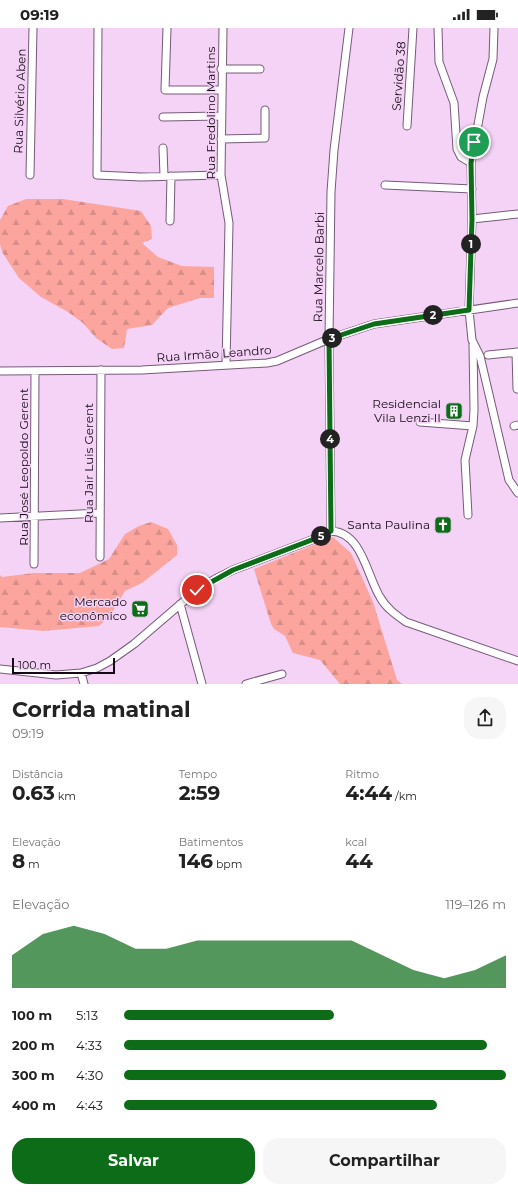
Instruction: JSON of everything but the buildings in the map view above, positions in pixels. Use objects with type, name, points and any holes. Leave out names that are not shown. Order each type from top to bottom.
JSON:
[{"type":"street","name":"Rua Silvério Aben","points":[[30,175],[34,28]]},
{"type":"street","points":[[98,28],[97,175],[141,177],[221,175]]},
{"type":"street","points":[[167,28],[165,90],[221,90]]},
{"type":"street","name":"Rua Fredolino Martins","points":[[223,28],[221,69],[221,175],[229,223],[226,365]]},
{"type":"street","name":"Rua Marcelo Barbi","points":[[331,531],[329,339],[332,179],[349,28]]},
{"type":"street","name":"Servidão 38","points":[[407,126],[413,28]]},
{"type":"street","points":[[438,28],[439,62],[454,103],[456,150],[461,157],[471,163]]},
{"type":"street","points":[[468,515],[465,460],[473,426],[474,410],[472,340],[469,310],[472,219],[471,163],[483,97],[493,59],[494,28]]},
{"type":"street","points":[[221,69],[260,69]]},
{"type":"street","points":[[221,139],[265,138],[265,110]]},
{"type":"street","points":[[163,118],[221,116]]},
{"type":"street","points":[[162,148],[168,176],[170,222]]},
{"type":"street","points":[[385,185],[472,189]]},
{"type":"street","points":[[472,219],[518,214]]},
{"type":"street","name":"Rua Irmão Leandro","points":[[0,372],[142,370],[267,363],[276,361],[329,339],[374,324],[518,303]]},
{"type":"street","points":[[472,340],[480,356],[509,480],[518,493]]},
{"type":"street","points":[[488,355],[517,352],[516,389]]},
{"type":"street","name":"Rua Jair Luis Gerent","points":[[100,370],[100,556]]},
{"type":"street","name":"Rua José Leopoldo Gerent","points":[[34,564],[35,371]]},
{"type":"street","points":[[420,422],[473,426]]},
{"type":"street","points":[[0,518],[100,513]]},
{"type":"street","points":[[0,669],[56,675],[81,673],[97,668],[110,661],[140,639],[197,590],[233,570],[322,536],[331,531],[340,533],[356,547],[366,562],[380,597],[392,612],[406,622],[518,661]]},
{"type":"street","points":[[180,604],[202,684]]},
{"type":"street","points":[[81,673],[84,684]]},
{"type":"street","points":[[246,684],[282,674]]},
{"type":"green space","points":[[26,199],[63,199],[141,211],[151,226],[152,239],[142,243],[158,257],[182,266],[214,267],[214,298],[200,298],[168,308],[152,325],[127,329],[124,348],[112,349],[96,338],[83,323],[68,312],[41,297],[19,278],[2,252],[0,244],[0,220],[8,206]]},
{"type":"green space","points":[[151,522],[168,529],[177,545],[177,555],[142,583],[125,591],[111,614],[99,626],[43,631],[0,627],[0,575],[2,577],[34,573],[80,573],[109,559],[125,534],[139,526]]},
{"type":"green space","points":[[333,537],[351,553],[373,602],[397,680],[402,684],[340,684],[320,660],[293,653],[285,636],[274,629],[271,624],[254,569]]},
{"type":"place","name":"Residencial Vila Lenzi II","points":[[454,411]]},
{"type":"place","name":"Santa Paulina","points":[[443,525]]},
{"type":"place","name":"Mercado econômico","points":[[140,609]]},
{"type":"route","points":[[197,590],[233,570],[322,536],[331,531],[329,339],[374,324],[469,310],[472,219],[471,163],[474,142]]}]
